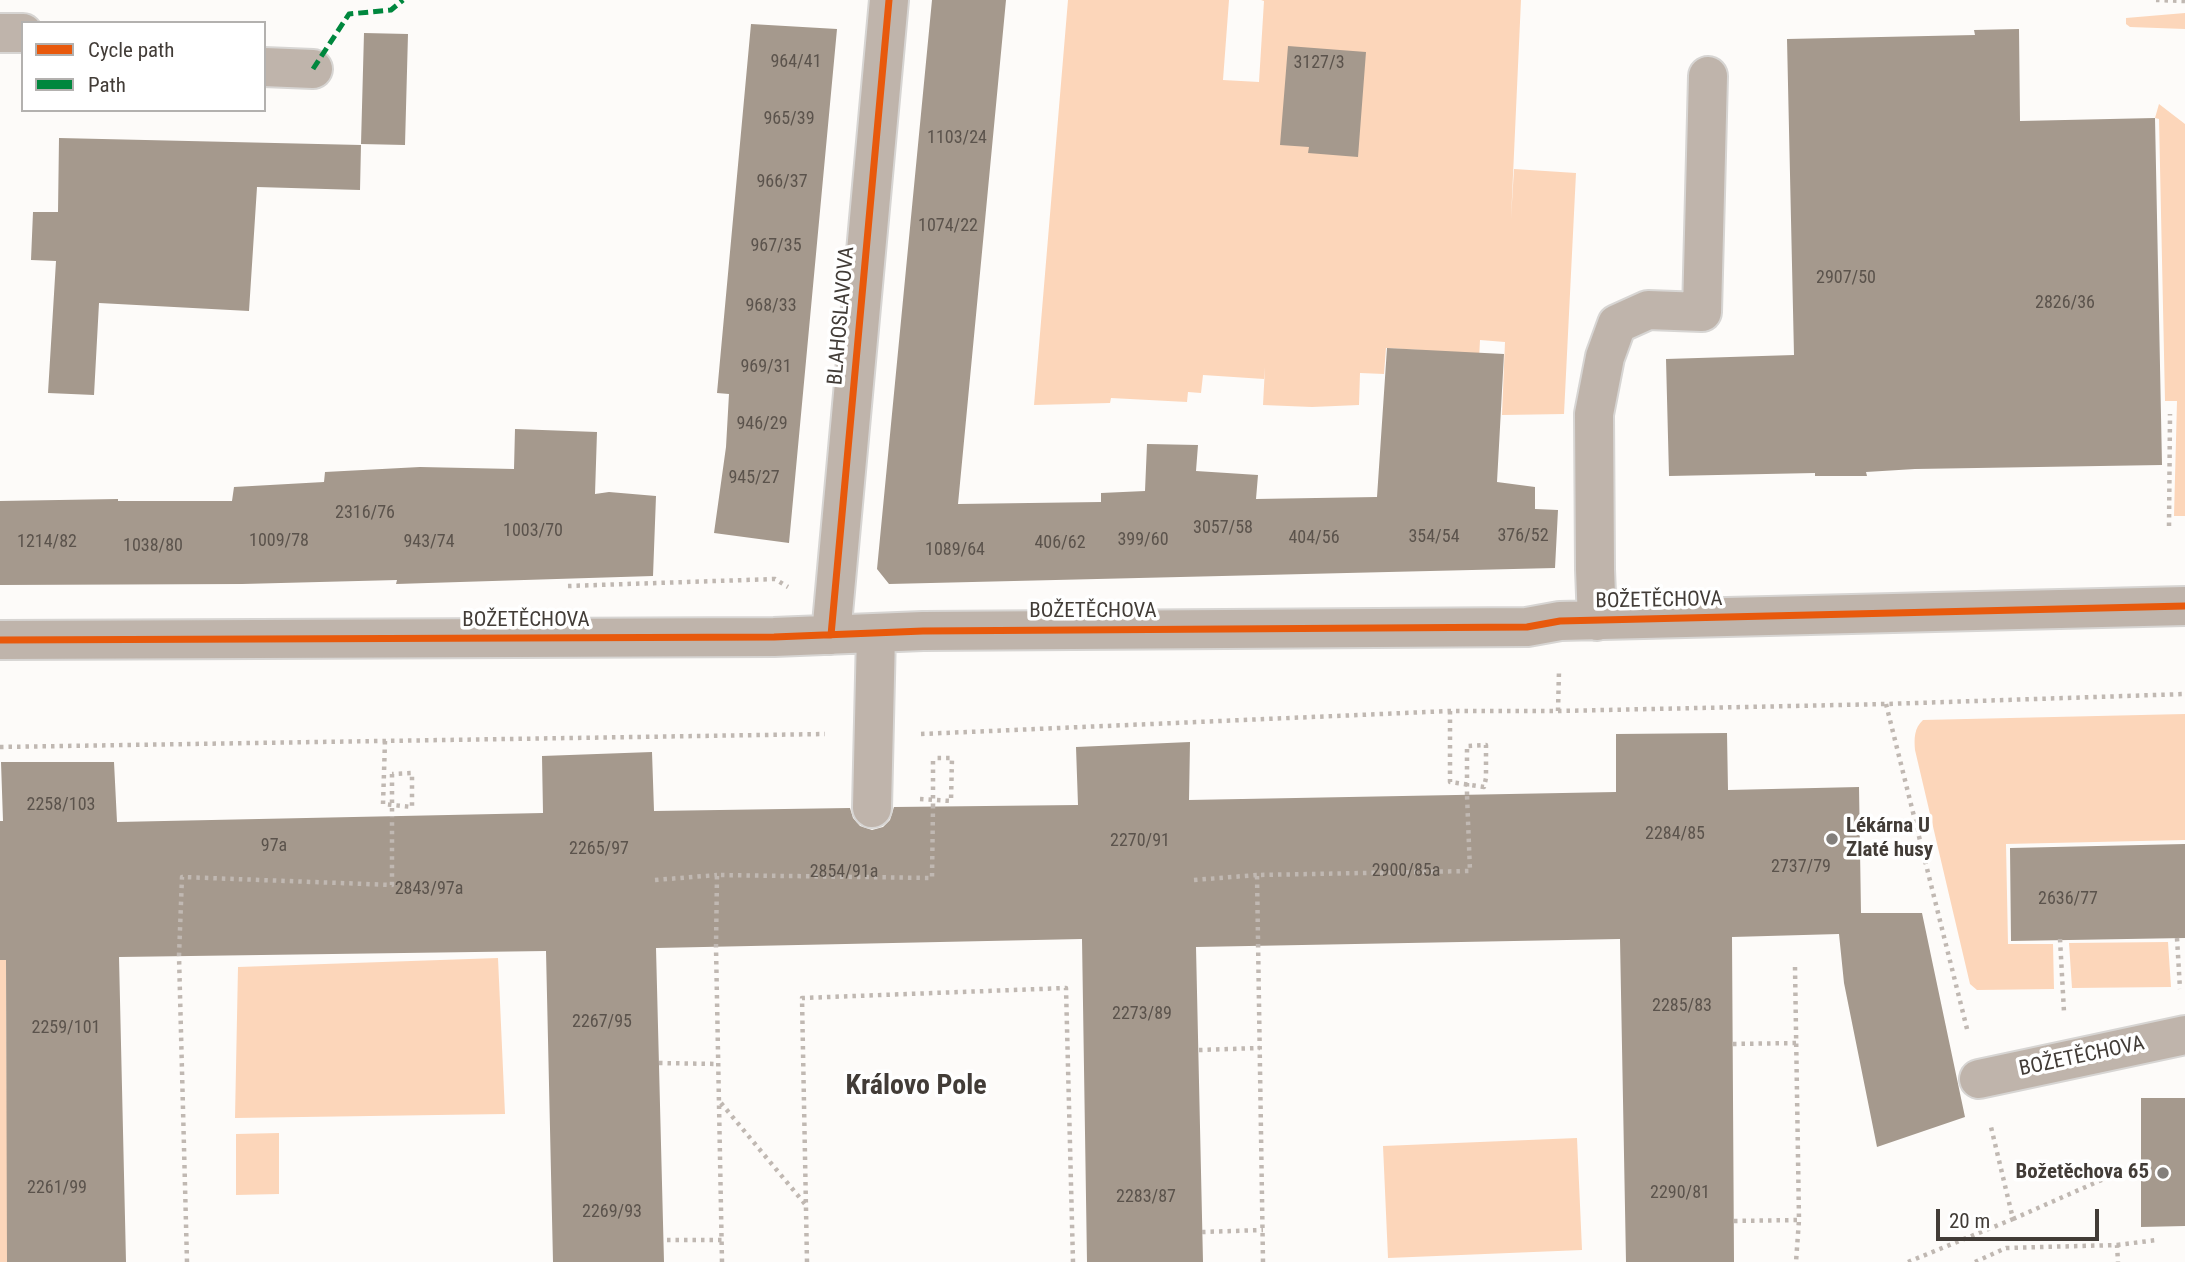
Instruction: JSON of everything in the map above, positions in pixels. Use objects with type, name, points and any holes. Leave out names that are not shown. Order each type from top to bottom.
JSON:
[{"type":"street","name":"BLAHOSLAVOVA","points":[[831,635],[889,0]]},
{"type":"street","points":[[0,33],[21,33]]},
{"type":"street","points":[[266,67],[313,69]]},
{"type":"street","points":[[1579,621],[1595,569],[1594,414],[1605,357],[1616,324],[1648,310],[1702,312],[1708,76]]},
{"type":"street","name":"BOŽETĚCHOVA","points":[[0,640],[746,638],[937,631],[1527,627],[1579,621],[2185,606]]},
{"type":"street","points":[[872,808],[876,634]]},
{"type":"street","name":"BOŽETĚCHOVA","points":[[1979,1080],[2185,1035]]},
{"type":"path","points":[[2156,0],[2185,1]]},
{"type":"path","points":[[2169,526],[2170,414]]},
{"type":"path","points":[[679,582],[775,579],[794,590]]},
{"type":"path","points":[[1558,711],[1579,621]]},
{"type":"path","points":[[0,747],[920,734],[1450,711],[1886,704],[2185,694]]},
{"type":"path","points":[[1886,704],[2013,1219]]},
{"type":"path","points":[[1194,880],[1257,875],[1470,871],[1467,795],[1467,746],[1486,745],[1484,787],[1450,782],[1450,711]]},
{"type":"path","points":[[920,734],[920,747]]},
{"type":"path","points":[[187,1262],[179,956],[182,877],[392,885],[392,816],[392,774],[412,773],[412,807],[383,804],[385,741]]},
{"type":"path","points":[[655,880],[717,875],[932,878],[933,807],[933,758],[952,758],[951,801],[920,799],[920,786]]},
{"type":"path","points":[[717,875],[722,1262]]},
{"type":"path","points":[[1257,875],[1263,1262]]},
{"type":"path","points":[[2060,939],[2067,1060]]},
{"type":"path","points":[[1795,967],[1799,1220],[1796,1262]]},
{"type":"path","points":[[807,1262],[802,998],[1066,988],[1073,1262]]},
{"type":"path","points":[[1733,1044],[1796,1042]]},
{"type":"path","points":[[1199,1050],[1260,1048]]},
{"type":"path","points":[[659,1063],[718,1064]]},
{"type":"path","points":[[720,1101],[805,1204]]},
{"type":"path","points":[[1908,1262],[2140,1163]]},
{"type":"path","points":[[1734,1221],[1799,1220]]},
{"type":"path","points":[[1202,1232],[1262,1230]]},
{"type":"path","points":[[667,1240],[722,1240]]},
{"type":"path","points":[[1975,1262],[2006,1248],[2118,1245],[2157,1240]]},
{"type":"path","points":[[2118,1245],[2118,1262]]},
{"type":"shaded area","points":[[1068,0],[1229,0],[1223,80],[1259,82],[1264,1],[1261,0],[1521,0],[1511,219],[1514,169],[1576,173],[1564,414],[1502,415],[1505,342],[1480,340],[1477,399],[1422,350],[1386,348],[1384,374],[1360,373],[1359,405],[1263,405],[1265,367],[1264,379],[1203,375],[1201,393],[1188,392],[1187,402],[1111,398],[1110,403],[1034,405]]},
{"type":"shaded area","points":[[2185,13],[2185,29],[2130,27],[2126,24],[2126,18]]},
{"type":"shaded area","points":[[2159,104],[2185,124],[2185,516],[2174,516],[2177,401],[2165,401],[2159,119],[2155,118]]},
{"type":"shaded area","points":[[2185,714],[2185,840],[2006,844],[2008,944],[2053,944],[2054,989],[1977,990],[1970,984],[1915,750],[1915,734],[1920,723],[1923,720]]},
{"type":"shaded area","points":[[2168,942],[2171,987],[2072,988],[2069,943]]},
{"type":"shaded area","points":[[498,958],[505,1114],[235,1118],[238,967]]},
{"type":"shaded area","points":[[0,960],[6,960],[8,1262],[0,1262]]},
{"type":"shaded area","points":[[279,1133],[279,1194],[236,1195],[236,1134]]},
{"type":"shaded area","points":[[1577,1138],[1582,1250],[1388,1258],[1383,1146]]},
{"type":"building","points":[[932,0],[1006,0],[958,504],[1101,502],[1101,493],[1145,491],[1147,444],[1198,445],[1196,471],[1258,475],[1256,499],[1377,497],[1387,348],[1504,354],[1497,482],[1535,487],[1535,509],[1558,510],[1555,568],[889,584],[877,569]]},
{"type":"building","points":[[751,24],[837,29],[789,543],[714,533],[726,447],[729,394],[717,393]]},
{"type":"building","points":[[2019,29],[2020,121],[2155,118],[2162,465],[1915,469],[1866,472],[1867,476],[1815,476],[1815,473],[1669,476],[1666,359],[1794,355],[1787,39],[1975,35],[1974,30]]},
{"type":"building","points":[[364,33],[408,34],[405,145],[361,144]]},
{"type":"building","points":[[1288,46],[1366,52],[1358,157],[1308,153],[1309,147],[1280,145]]},
{"type":"building","points":[[59,138],[361,145],[360,190],[257,187],[249,311],[99,303],[94,395],[48,393],[56,261],[31,260],[33,212],[58,212]]},
{"type":"building","points":[[515,429],[597,432],[595,494],[609,492],[656,496],[653,576],[396,584],[397,580],[0,585],[0,501],[232,501],[234,487],[324,482],[325,472],[420,467],[514,469]]},
{"type":"building","points":[[1727,733],[1728,790],[1859,787],[1861,913],[1922,913],[1965,1117],[1877,1147],[1844,983],[1839,934],[1732,937],[1734,1262],[1626,1262],[1620,939],[1196,947],[1203,1262],[1087,1262],[1082,939],[656,948],[664,1262],[553,1262],[546,951],[119,957],[126,1262],[7,1262],[6,960],[0,960],[0,821],[3,821],[1,762],[114,762],[117,822],[543,813],[542,756],[652,752],[654,811],[850,808],[853,818],[860,826],[872,830],[883,827],[890,820],[894,807],[1078,805],[1076,747],[1190,742],[1189,800],[1616,792],[1616,734]]},
{"type":"building","points":[[2185,844],[2185,938],[2011,941],[2010,848]]},
{"type":"building","name":"Božetěchova 65","points":[[2141,1098],[2185,1098],[2185,1226],[2141,1227]]},
{"type":"marked path","points":[[313,69],[349,14],[391,10],[403,0]]},
{"type":"cycle path","points":[[831,635],[889,0]]},
{"type":"cycle path","points":[[0,640],[774,637],[923,631],[1527,627],[1560,621],[2185,606]]},
{"type":"place","name":"Lékárna U Zlaté husy","points":[[1832,839]]},
{"type":"place","name":"Božetěchova 65","points":[[2163,1173]]},
{"type":"district","name":"Královo Pole","points":[[916,1087]]}]
